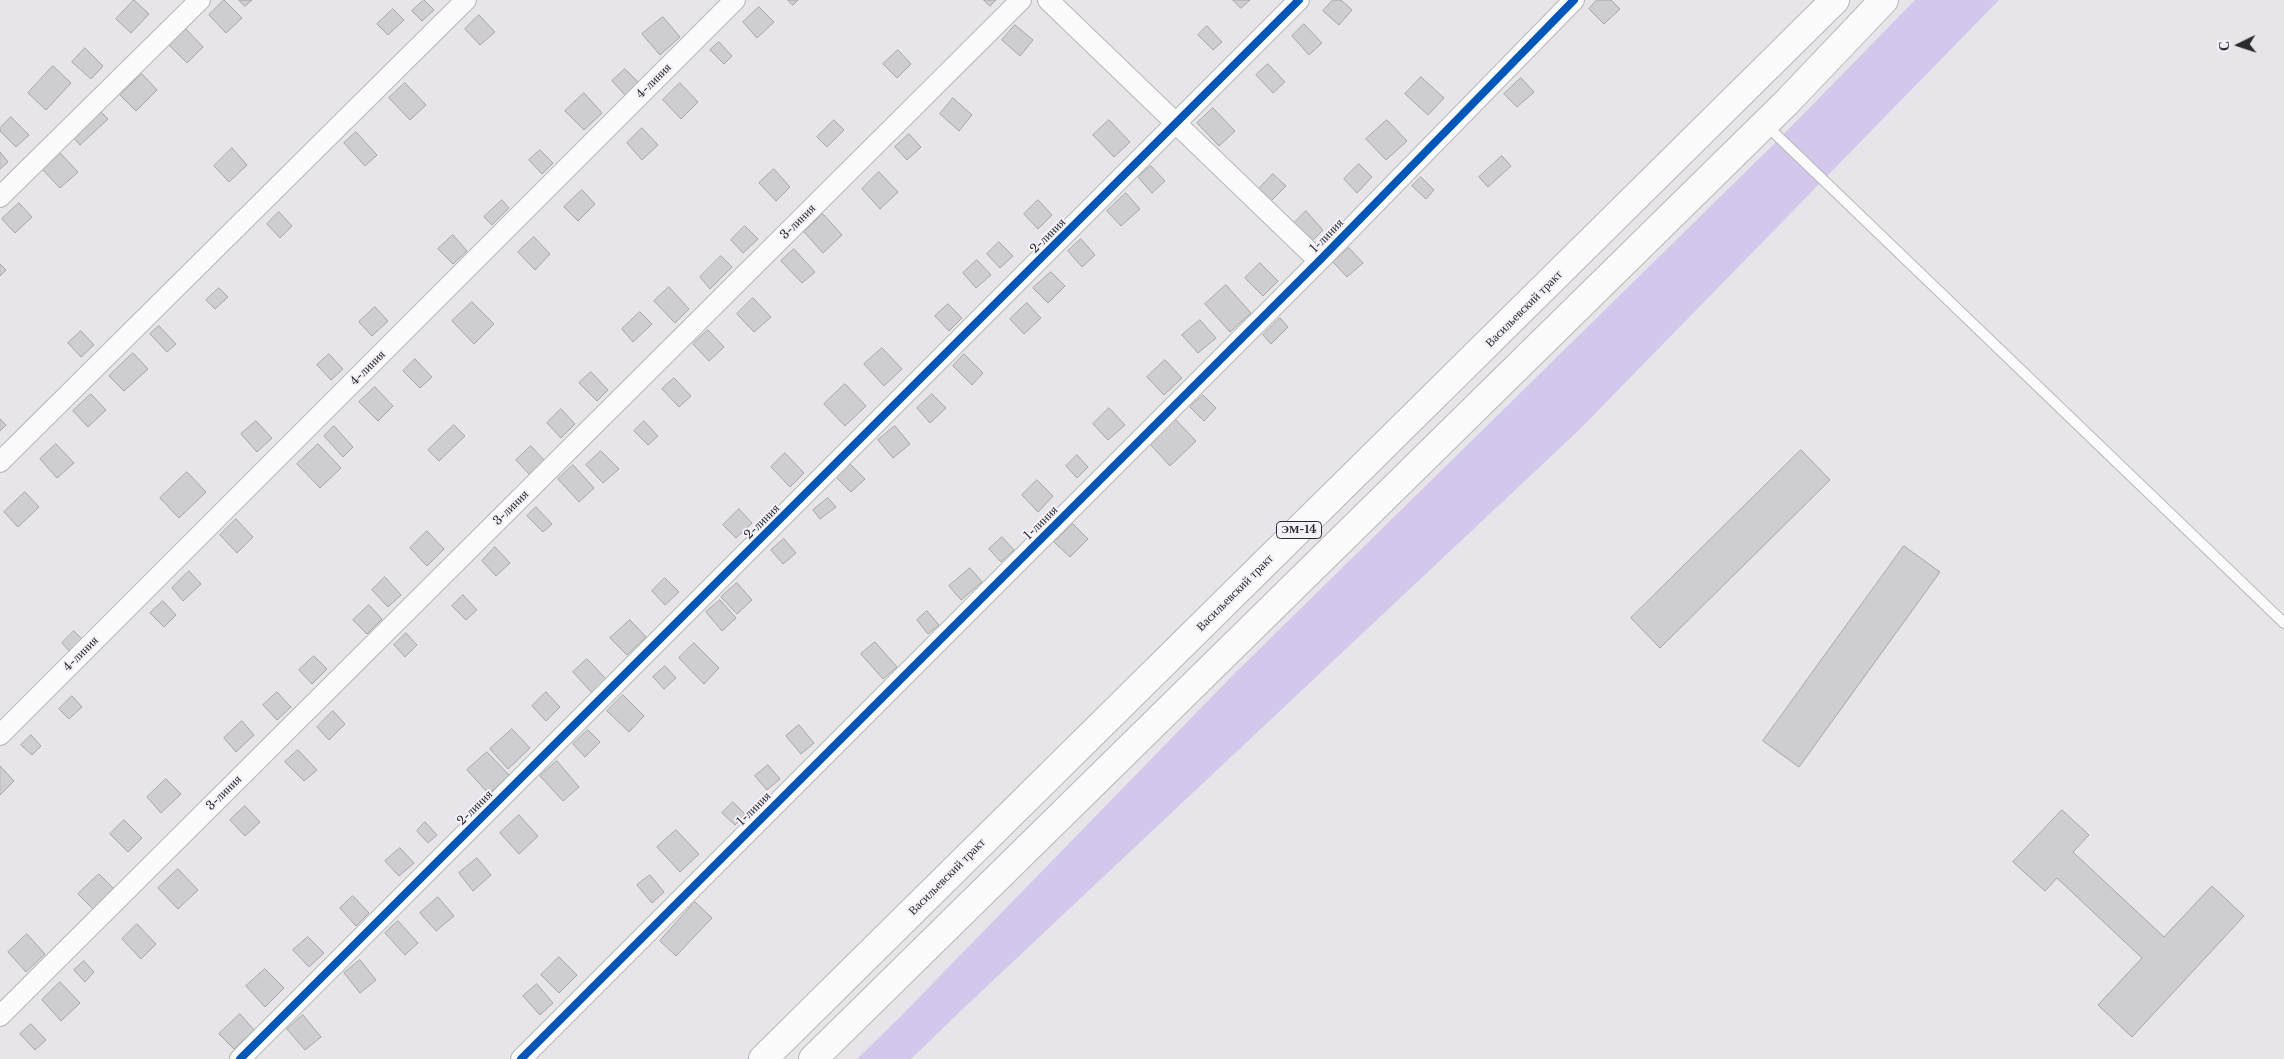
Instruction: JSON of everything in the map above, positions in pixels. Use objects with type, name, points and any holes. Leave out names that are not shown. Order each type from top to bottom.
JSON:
[{"type":"main road","name":"Васильевский тракт","points":[[762,1059],[1835,0]]},
{"type":"main road","name":"ЭМ-14","points":[[813,1059],[1764,124],[1884,0]]},
{"type":"street","points":[[0,197],[200,0]]},
{"type":"street","points":[[0,462],[466,0]]},
{"type":"street","name":"4-линия","points":[[0,735],[735,0]]},
{"type":"street","name":"3-линия","points":[[0,1016],[1021,0]]},
{"type":"street","points":[[1048,0],[1318,260]]},
{"type":"street","name":"2-линия","points":[[240,1059],[1299,0]]},
{"type":"street","name":"1-линия","points":[[521,1059],[1318,260],[1574,0]]},
{"type":"lane","points":[[1764,124],[2284,623]]},
{"type":"shaded area","points":[[1915,0],[1999,0],[1579,430],[911,1059],[857,1059],[1234,674],[1778,140]]},
{"type":"building","points":[[134,0],[149,14],[131,33],[116,19]]},
{"type":"building","points":[[224,0],[242,18],[226,33],[209,15]]},
{"type":"building","points":[[239,0],[252,0],[245,6]]},
{"type":"building","points":[[424,0],[434,10],[422,21],[412,11]]},
{"type":"building","points":[[788,0],[798,0],[793,5]]},
{"type":"building","points":[[984,0],[996,0],[990,6]]},
{"type":"building","points":[[1233,0],[1250,0],[1241,8]]},
{"type":"building","points":[[1333,0],[1341,0],[1352,10],[1339,25],[1323,11]]},
{"type":"building","points":[[1597,0],[1611,0],[1620,9],[1604,24],[1589,9]]},
{"type":"building","points":[[759,7],[774,22],[757,38],[743,22]]},
{"type":"building","points":[[393,9],[404,20],[388,35],[377,24]]},
{"type":"building","points":[[479,15],[495,32],[480,45],[465,29]]},
{"type":"building","points":[[663,17],[680,37],[660,55],[642,34]]},
{"type":"building","points":[[1304,24],[1322,43],[1309,55],[1292,36]]},
{"type":"building","points":[[1015,25],[1033,40],[1020,56],[1002,40]]},
{"type":"building","points":[[1207,26],[1222,42],[1213,50],[1198,35]]},
{"type":"building","points":[[185,28],[203,47],[187,63],[168,44]]},
{"type":"building","points":[[719,42],[732,56],[724,64],[710,50]]},
{"type":"building","points":[[85,48],[103,66],[91,79],[72,62]]},
{"type":"building","points":[[898,50],[911,64],[897,78],[883,64]]},
{"type":"building","points":[[1268,64],[1285,82],[1273,93],[1256,75]]},
{"type":"building","points":[[53,66],[71,83],[46,110],[28,93]]},
{"type":"building","points":[[625,69],[639,83],[626,96],[612,81]]},
{"type":"building","points":[[142,74],[157,90],[136,111],[120,95]]},
{"type":"building","points":[[1421,77],[1444,98],[1428,115],[1405,94]]},
{"type":"building","points":[[1521,78],[1534,92],[1517,107],[1504,94]]},
{"type":"building","points":[[405,83],[426,105],[410,120],[389,98]]},
{"type":"building","points":[[680,83],[698,102],[681,119],[663,100]]},
{"type":"building","points":[[584,93],[602,113],[584,130],[565,111]]},
{"type":"building","points":[[953,98],[972,115],[959,131],[940,114]]},
{"type":"building","points":[[1213,108],[1235,131],[1219,146],[1197,123]]},
{"type":"building","points":[[98,109],[108,119],[80,145],[71,135]]},
{"type":"building","points":[[11,117],[29,135],[16,147],[0,131],[0,128]]},
{"type":"building","points":[[834,120],[844,130],[827,147],[817,137]]},
{"type":"building","points":[[1109,120],[1130,142],[1114,157],[1093,135]]},
{"type":"building","points":[[1387,120],[1407,141],[1386,160],[1366,139]]},
{"type":"building","points":[[642,128],[658,145],[642,160],[627,143]]},
{"type":"building","points":[[356,132],[377,155],[365,166],[344,143]]},
{"type":"building","points":[[909,134],[921,147],[907,160],[895,147]]},
{"type":"building","points":[[232,148],[247,165],[229,182],[214,166]]},
{"type":"building","points":[[540,150],[553,163],[542,174],[529,160]]},
{"type":"building","points":[[0,152],[8,162],[0,169]]},
{"type":"building","points":[[60,153],[78,172],[60,188],[42,169]]},
{"type":"building","points":[[1502,156],[1511,166],[1488,187],[1479,177]]},
{"type":"building","points":[[1359,164],[1372,177],[1357,193],[1344,179]]},
{"type":"building","points":[[1151,166],[1165,181],[1152,193],[1138,177]]},
{"type":"building","points":[[774,169],[790,187],[776,201],[759,183]]},
{"type":"building","points":[[879,172],[898,192],[880,209],[862,189]]},
{"type":"building","points":[[1273,174],[1286,186],[1268,204],[1256,192]]},
{"type":"building","points":[[1421,177],[1434,190],[1426,199],[1412,186]]},
{"type":"building","points":[[582,190],[595,204],[578,221],[564,207]]},
{"type":"building","points":[[1126,193],[1140,209],[1121,226],[1107,211]]},
{"type":"building","points":[[502,200],[509,208],[492,225],[484,217]]},
{"type":"building","points":[[1038,200],[1052,215],[1038,229],[1024,214]]},
{"type":"building","points":[[19,203],[32,217],[15,233],[2,219]]},
{"type":"building","points":[[1306,211],[1323,230],[1309,244],[1292,225]]},
{"type":"building","points":[[279,212],[292,226],[280,238],[267,224]]},
{"type":"building","points":[[823,214],[842,235],[823,253],[804,232]]},
{"type":"building","points":[[745,226],[758,239],[743,253],[731,240]]},
{"type":"building","points":[[453,235],[467,251],[453,264],[438,249]]},
{"type":"building","points":[[534,237],[550,254],[535,270],[518,252]]},
{"type":"building","points":[[1081,239],[1095,255],[1082,267],[1068,251]]},
{"type":"building","points":[[999,242],[1013,256],[1000,268],[987,254]]},
{"type":"building","points":[[1349,248],[1363,263],[1347,277],[1333,262]]},
{"type":"building","points":[[794,249],[815,272],[802,283],[781,261]]},
{"type":"building","points":[[721,256],[732,267],[710,289],[700,277]]},
{"type":"building","points":[[977,260],[991,275],[976,288],[963,273]]},
{"type":"building","points":[[1260,263],[1278,281],[1263,296],[1245,278]]},
{"type":"building","points":[[0,264],[6,270],[0,276]]},
{"type":"building","points":[[1051,272],[1065,286],[1048,303],[1033,288]]},
{"type":"building","points":[[1226,285],[1251,313],[1230,332],[1205,304]]},
{"type":"building","points":[[669,287],[689,309],[675,323],[654,301]]},
{"type":"building","points":[[219,288],[228,297],[215,309],[206,300]]},
{"type":"building","points":[[753,298],[771,317],[754,332],[737,314]]},
{"type":"building","points":[[472,302],[494,324],[474,344],[452,321]]},
{"type":"building","points":[[1027,303],[1041,318],[1024,334],[1010,319]]},
{"type":"building","points":[[948,304],[962,318],[949,331],[935,316]]},
{"type":"building","points":[[375,307],[388,321],[372,336],[359,322]]},
{"type":"building","points":[[640,312],[652,324],[633,342],[622,329]]},
{"type":"building","points":[[1280,318],[1288,327],[1271,344],[1263,335]]},
{"type":"building","points":[[1200,320],[1216,338],[1198,353],[1182,335]]},
{"type":"building","points":[[159,326],[176,344],[167,352],[150,334]]},
{"type":"building","points":[[708,330],[724,347],[709,361],[693,344]]},
{"type":"building","points":[[81,331],[94,345],[81,357],[68,343]]},
{"type":"building","points":[[882,348],[902,369],[884,386],[864,364]]},
{"type":"building","points":[[133,353],[148,369],[124,391],[109,376]]},
{"type":"building","points":[[329,354],[343,369],[331,380],[317,365]]},
{"type":"building","points":[[964,354],[983,373],[972,385],[953,366]]},
{"type":"building","points":[[415,359],[432,377],[420,388],[403,371]]},
{"type":"building","points":[[1165,360],[1182,378],[1164,395],[1147,377]]},
{"type":"building","points":[[591,372],[608,390],[597,401],[579,383]]},
{"type":"building","points":[[674,378],[691,396],[679,407],[662,389]]},
{"type":"building","points":[[845,384],[866,406],[845,426],[824,404]]},
{"type":"building","points":[[375,387],[393,406],[378,421],[359,402]]},
{"type":"building","points":[[91,394],[106,410],[88,427],[73,411]]},
{"type":"building","points":[[932,394],[946,408],[930,423],[917,408]]},
{"type":"building","points":[[1203,395],[1216,408],[1204,421],[1190,407]]},
{"type":"building","points":[[1109,408],[1125,425],[1108,440],[1093,424]]},
{"type":"building","points":[[561,409],[575,424],[561,438],[547,423]]},
{"type":"building","points":[[0,419],[6,425],[0,431]]},
{"type":"building","points":[[1175,419],[1196,441],[1170,466],[1149,443]]},
{"type":"building","points":[[256,421],[272,438],[257,452],[241,434]]},
{"type":"building","points":[[644,421],[658,436],[648,445],[634,431]]},
{"type":"building","points":[[454,425],[465,436],[439,461],[428,450]]},
{"type":"building","points":[[334,426],[353,447],[343,457],[324,436]]},
{"type":"building","points":[[895,426],[910,444],[893,458],[878,440]]},
{"type":"building","points":[[56,444],[74,463],[57,478],[40,459]]},
{"type":"building","points":[[318,444],[341,468],[320,488],[297,464]]},
{"type":"building","points":[[531,446],[545,461],[530,475],[516,460]]},
{"type":"building","points":[[1801,450],[1830,480],[1660,648],[1631,618]]},
{"type":"building","points":[[601,451],[619,469],[603,483],[586,465]]},
{"type":"building","points":[[785,453],[804,473],[790,487],[771,467]]},
{"type":"building","points":[[1077,455],[1088,467],[1077,478],[1066,466]]},
{"type":"building","points":[[850,464],[865,479],[851,492],[836,477]]},
{"type":"building","points":[[573,465],[594,488],[579,502],[558,479]]},
{"type":"building","points":[[187,472],[206,492],[179,518],[160,498]]},
{"type":"building","points":[[1037,480],[1053,496],[1038,512],[1022,495]]},
{"type":"building","points":[[25,492],[39,507],[18,527],[4,512]]},
{"type":"building","points":[[828,498],[836,507],[820,519],[813,510]]},
{"type":"building","points":[[536,507],[552,524],[543,532],[527,516]]},
{"type":"building","points":[[739,509],[752,523],[736,538],[723,525]]},
{"type":"building","points":[[236,519],[253,537],[237,553],[220,535]]},
{"type":"building","points":[[1073,524],[1088,539],[1070,557],[1054,542]]},
{"type":"building","points":[[427,531],[444,549],[427,566],[410,548]]},
{"type":"building","points":[[1002,537],[1014,550],[1001,562],[989,549]]},
{"type":"building","points":[[784,539],[796,553],[783,564],[771,550]]},
{"type":"building","points":[[1904,546],[1940,572],[1799,767],[1763,741]]},
{"type":"building","points":[[495,547],[510,563],[496,576],[482,561]]},
{"type":"building","points":[[970,568],[982,582],[961,600],[949,586]]},
{"type":"building","points":[[189,571],[201,584],[183,601],[172,588]]},
{"type":"building","points":[[385,577],[401,595],[388,607],[372,590]]},
{"type":"building","points":[[665,578],[679,592],[665,605],[652,591]]},
{"type":"building","points":[[737,583],[752,600],[737,614],[721,597]]},
{"type":"building","points":[[463,595],[477,610],[466,620],[452,606]]},
{"type":"building","points":[[720,600],[736,618],[722,631],[706,612]]},
{"type":"building","points":[[163,601],[176,615],[164,627],[150,613]]},
{"type":"building","points":[[369,605],[382,619],[367,634],[353,620]]},
{"type":"building","points":[[927,611],[939,625],[928,634],[917,620]]},
{"type":"building","points":[[630,620],[646,637],[627,655],[610,638]]},
{"type":"building","points":[[74,631],[84,641],[71,653],[62,643]]},
{"type":"building","points":[[406,633],[417,645],[405,657],[394,645]]},
{"type":"building","points":[[875,642],[897,667],[883,679],[861,654]]},
{"type":"building","points":[[694,643],[719,668],[704,684],[679,658]]},
{"type":"building","points":[[314,656],[327,669],[312,684],[299,670]]},
{"type":"building","points":[[587,659],[606,679],[592,693],[573,672]]},
{"type":"building","points":[[665,666],[676,678],[664,689],[653,677]]},
{"type":"building","points":[[277,692],[291,707],[277,720],[263,705]]},
{"type":"building","points":[[546,692],[560,707],[546,721],[532,706]]},
{"type":"building","points":[[623,695],[644,716],[629,732],[607,711]]},
{"type":"building","points":[[72,696],[82,707],[69,719],[59,709]]},
{"type":"building","points":[[333,711],[345,724],[329,740],[317,727]]},
{"type":"building","points":[[242,721],[254,735],[236,752],[224,738]]},
{"type":"building","points":[[799,725],[814,743],[801,754],[786,736]]},
{"type":"building","points":[[512,729],[530,748],[508,769],[490,749]]},
{"type":"building","points":[[588,730],[600,742],[585,757],[573,744]]},
{"type":"building","points":[[31,735],[41,746],[32,755],[21,745]]},
{"type":"building","points":[[298,750],[317,770],[304,781],[285,762]]},
{"type":"building","points":[[487,752],[509,775],[489,794],[467,770]]},
{"type":"building","points":[[557,761],[579,787],[563,801],[540,776]]},
{"type":"building","points":[[768,765],[780,779],[767,790],[755,776]]},
{"type":"building","points":[[0,766],[14,781],[0,795]]},
{"type":"building","points":[[166,779],[181,794],[161,813],[147,797]]},
{"type":"building","points":[[733,802],[745,814],[735,825],[722,813]]},
{"type":"building","points":[[245,806],[260,822],[245,836],[230,820]]},
{"type":"building","points":[[2062,810],[2089,835],[2073,852],[2164,937],[2212,886],[2244,916],[2132,1037],[2098,1005],[2142,958],[2057,878],[2045,891],[2013,862]]},
{"type":"building","points":[[519,815],[538,836],[519,854],[500,833]]},
{"type":"building","points":[[124,820],[142,838],[128,852],[110,834]]},
{"type":"building","points":[[425,822],[437,835],[428,843],[417,831]]},
{"type":"building","points":[[676,830],[699,854],[680,872],[657,847]]},
{"type":"building","points":[[400,848],[414,863],[399,876],[385,861]]},
{"type":"building","points":[[477,858],[491,875],[473,891],[459,873]]},
{"type":"building","points":[[178,869],[198,890],[178,909],[158,888]]},
{"type":"building","points":[[99,874],[114,889],[93,909],[78,894]]},
{"type":"building","points":[[650,875],[664,892],[652,903],[637,885]]},
{"type":"building","points":[[353,896],[369,913],[356,926],[340,908]]},
{"type":"building","points":[[438,897],[454,916],[436,931],[420,913]]},
{"type":"building","points":[[695,902],[712,918],[676,956],[660,941]]},
{"type":"building","points":[[398,921],[418,943],[405,955],[385,933]]},
{"type":"building","points":[[137,924],[156,944],[141,959],[122,939]]},
{"type":"building","points":[[27,934],[45,954],[26,972],[8,952]]},
{"type":"building","points":[[308,937],[324,953],[309,967],[293,950]]},
{"type":"building","points":[[559,957],[577,975],[559,993],[541,975]]},
{"type":"building","points":[[360,960],[376,980],[360,993],[344,973]]},
{"type":"building","points":[[84,961],[94,972],[85,982],[74,970]]},
{"type":"building","points":[[265,969],[284,988],[265,1007],[246,986]]},
{"type":"building","points":[[60,982],[80,1003],[61,1021],[42,1000]]},
{"type":"building","points":[[537,984],[553,1003],[540,1015],[523,996]]},
{"type":"building","points":[[240,1014],[254,1030],[234,1049],[219,1034]]},
{"type":"building","points":[[303,1015],[321,1037],[305,1050],[287,1029]]},
{"type":"building","points":[[31,1024],[46,1040],[35,1050],[20,1034]]},
{"type":"cycle path","points":[[240,1059],[1299,0]]},
{"type":"cycle path","points":[[521,1059],[1319,261],[1574,0]]}]
